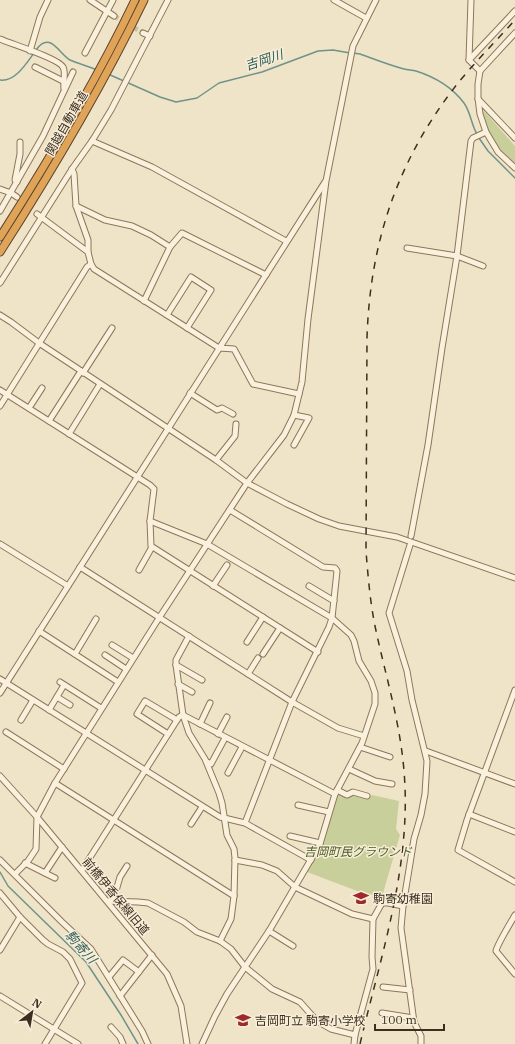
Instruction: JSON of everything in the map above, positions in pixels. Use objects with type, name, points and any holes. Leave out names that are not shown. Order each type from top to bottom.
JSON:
[{"type":"highway","name":"関越自動車道","points":[[0,237],[64,133],[135,0]]},
{"type":"highway","name":"関越自動車道","points":[[0,252],[36,195],[110,67],[144,0]]},
{"type":"street","points":[[30,51],[40,16],[48,0]]},
{"type":"street","points":[[90,0],[114,16]]},
{"type":"street","points":[[85,53],[113,0]]},
{"type":"street","points":[[0,283],[111,110],[168,0]]},
{"type":"street","points":[[334,0],[366,18]]},
{"type":"street","points":[[15,874],[36,849],[37,817],[55,783],[133,658],[247,483],[284,435],[294,415],[302,382],[308,318],[326,181],[353,46],[376,0]]},
{"type":"street","points":[[471,0],[469,60],[480,71]]},
{"type":"street","points":[[469,60],[515,11]]},
{"type":"street","points":[[143,33],[150,36]]},
{"type":"street","points":[[515,33],[480,71],[478,84],[478,98],[483,133],[498,152],[515,168]]},
{"type":"street","points":[[0,39],[40,54],[60,64],[64,71],[64,90]]},
{"type":"street","points":[[35,67],[63,81]]},
{"type":"street","points":[[0,211],[43,136],[73,72]]},
{"type":"street","points":[[478,98],[515,138]]},
{"type":"street","points":[[411,536],[428,445],[457,256],[471,141],[473,138],[483,133]]},
{"type":"street","points":[[92,141],[152,167],[286,241]]},
{"type":"street","points":[[17,182],[15,180],[20,154],[20,142]]},
{"type":"street","points":[[72,169],[74,174],[76,206],[88,240],[88,252],[94,269],[219,348],[234,349],[253,384],[299,394]]},
{"type":"street","points":[[0,693],[167,428],[266,275],[286,241],[326,181]]},
{"type":"street","points":[[0,189],[17,197]]},
{"type":"street","points":[[76,206],[105,220],[132,226],[151,235],[170,247]]},
{"type":"street","points":[[37,214],[41,219],[88,252]]},
{"type":"street","points":[[144,301],[170,247],[182,233],[266,275]]},
{"type":"street","points":[[406,248],[457,256],[484,266]]},
{"type":"street","points":[[0,406],[76,284],[91,264]]},
{"type":"street","points":[[167,316],[191,277],[211,290],[187,328]]},
{"type":"street","points":[[0,315],[39,344],[216,460],[247,483],[287,504],[319,519],[339,526],[397,537],[515,578]]},
{"type":"street","points":[[50,421],[112,328]]},
{"type":"street","points":[[69,434],[100,384]]},
{"type":"street","points":[[29,408],[42,388]]},
{"type":"street","points":[[0,390],[150,485],[154,489],[150,521],[152,547],[139,570]]},
{"type":"street","points":[[190,393],[217,410],[222,408],[233,414]]},
{"type":"street","points":[[294,415],[309,418],[294,445]]},
{"type":"street","points":[[216,460],[234,436],[236,424]]},
{"type":"street","points":[[230,510],[323,567],[335,568],[337,571],[332,618],[318,652],[292,702],[245,823]]},
{"type":"street","points":[[150,521],[208,544],[332,618],[351,635],[359,661],[371,681],[376,693],[375,704],[360,747],[336,792],[320,843],[269,931],[215,1016],[202,1044]]},
{"type":"street","points":[[0,544],[68,586]]},
{"type":"street","points":[[410,545],[389,613],[407,671],[412,700],[426,751],[427,772],[425,794],[414,839],[402,906],[401,928],[413,1018],[421,1036],[421,1044]]},
{"type":"street","points":[[152,547],[318,652]]},
{"type":"street","points":[[213,586],[226,565]]},
{"type":"street","points":[[80,567],[292,702],[338,728],[364,736]]},
{"type":"street","points":[[309,586],[334,601]]},
{"type":"street","points":[[247,642],[263,617]]},
{"type":"street","points":[[75,654],[96,620]]},
{"type":"street","points":[[263,654],[280,628]]},
{"type":"street","points":[[39,631],[118,682]]},
{"type":"street","points":[[189,636],[176,660],[183,715],[189,733],[206,762],[222,803],[227,835],[234,849],[234,896],[231,919],[220,941]]},
{"type":"street","points":[[112,645],[133,658]]},
{"type":"street","points":[[105,655],[126,669]]},
{"type":"street","points":[[248,674],[258,658]]},
{"type":"street","points":[[176,664],[202,680]]},
{"type":"street","points":[[0,679],[202,807],[224,819],[245,823],[310,860]]},
{"type":"street","points":[[49,710],[57,697],[62,684],[101,708]]},
{"type":"street","points":[[178,684],[192,692]]},
{"type":"street","points":[[515,690],[469,814],[458,850],[515,882]]},
{"type":"street","points":[[57,697],[70,705]]},
{"type":"street","points":[[21,720],[33,700]]},
{"type":"street","points":[[168,734],[136,714],[145,701],[176,720]]},
{"type":"street","points":[[200,724],[210,703]]},
{"type":"street","points":[[82,870],[176,720],[179,716],[183,715]]},
{"type":"street","points":[[183,715],[242,747],[336,792],[347,795],[353,792],[367,796]]},
{"type":"street","points":[[218,734],[227,717]]},
{"type":"street","points":[[6,732],[64,769]]},
{"type":"street","points":[[206,762],[211,764],[225,738]]},
{"type":"street","points":[[228,773],[242,747]]},
{"type":"street","points":[[360,747],[390,757]]},
{"type":"street","points":[[426,751],[515,784]]},
{"type":"street","points":[[348,769],[375,781],[392,784]]},
{"type":"street","name":"前橋伊香保線旧道","points":[[0,776],[110,901],[167,974],[181,1006],[187,1044]]},
{"type":"street","points":[[55,783],[234,896]]},
{"type":"street","points":[[298,805],[329,812]]},
{"type":"street","points":[[191,824],[202,807]]},
{"type":"street","points":[[469,814],[515,832]]},
{"type":"street","points":[[290,836],[320,843]]},
{"type":"street","points":[[45,873],[62,847]]},
{"type":"street","points":[[0,860],[91,949],[142,1031],[148,1044]]},
{"type":"street","points":[[235,860],[262,865],[277,871],[295,887],[352,914],[373,919]]},
{"type":"street","points":[[25,863],[55,878]]},
{"type":"street","points":[[127,866],[120,877],[110,901],[138,902],[148,904],[184,922],[197,932],[220,941],[231,949],[245,967],[272,989],[300,1002],[317,1021],[331,1029],[355,1035]]},
{"type":"street","points":[[0,893],[20,917],[48,944],[63,952],[70,959],[82,983],[45,1044]]},
{"type":"street","points":[[354,1044],[355,1035],[373,969],[373,919],[382,903],[402,906]]},
{"type":"street","points":[[515,915],[496,947],[496,951],[515,974]]},
{"type":"street","points":[[0,950],[20,917]]},
{"type":"street","points":[[269,931],[293,946]]},
{"type":"street","points":[[120,996],[152,955]]},
{"type":"street","points":[[109,977],[123,960],[139,972]]},
{"type":"street","points":[[383,987],[410,990]]},
{"type":"street","points":[[0,996],[78,1044]]},
{"type":"street","points":[[382,1013],[413,1018]]},
{"type":"street","points":[[111,1027],[120,1037],[123,1044]]},
{"type":"green space","points":[[484,111],[515,146],[515,166],[499,148],[491,134],[485,120]]},
{"type":"green space","name":"吉岡町民グラウンド","points":[[338,793],[347,796],[354,794],[368,798],[372,795],[399,801],[396,829],[400,835],[381,900],[307,872],[322,846]]},
{"type":"waterway","name":"吉岡川","points":[[36,50],[41,44],[46,42],[50,43],[70,60],[97,70]]},
{"type":"waterway","name":"吉岡川","points":[[108,74],[160,97],[176,102],[197,98],[219,83],[262,72],[318,51],[333,50],[350,53]]},
{"type":"waterway","name":"吉岡川","points":[[0,80],[5,80],[15,75],[24,67],[34,53]]},
{"type":"waterway","name":"吉岡川","points":[[353,53],[416,71],[443,83],[449,87],[464,103],[477,134]]},
{"type":"waterway","name":"吉岡川","points":[[479,138],[488,151],[515,178]]},
{"type":"waterway","name":"駒寄川","points":[[0,872],[8,886],[86,962],[138,1044]]},
{"type":"tunnel","points":[[114,16],[143,33]]},
{"type":"railway","points":[[360,1044],[393,909],[399,875],[405,806],[402,752],[392,698],[373,617],[366,551],[367,338],[369,302],[374,268],[381,235],[391,203],[419,141],[437,112],[458,83],[515,20]]},
{"type":"place","name":"駒寄幼稚園","points":[[361,898]]},
{"type":"place","name":"吉岡町立 駒寄小学校","points":[[243,1020]]}]
